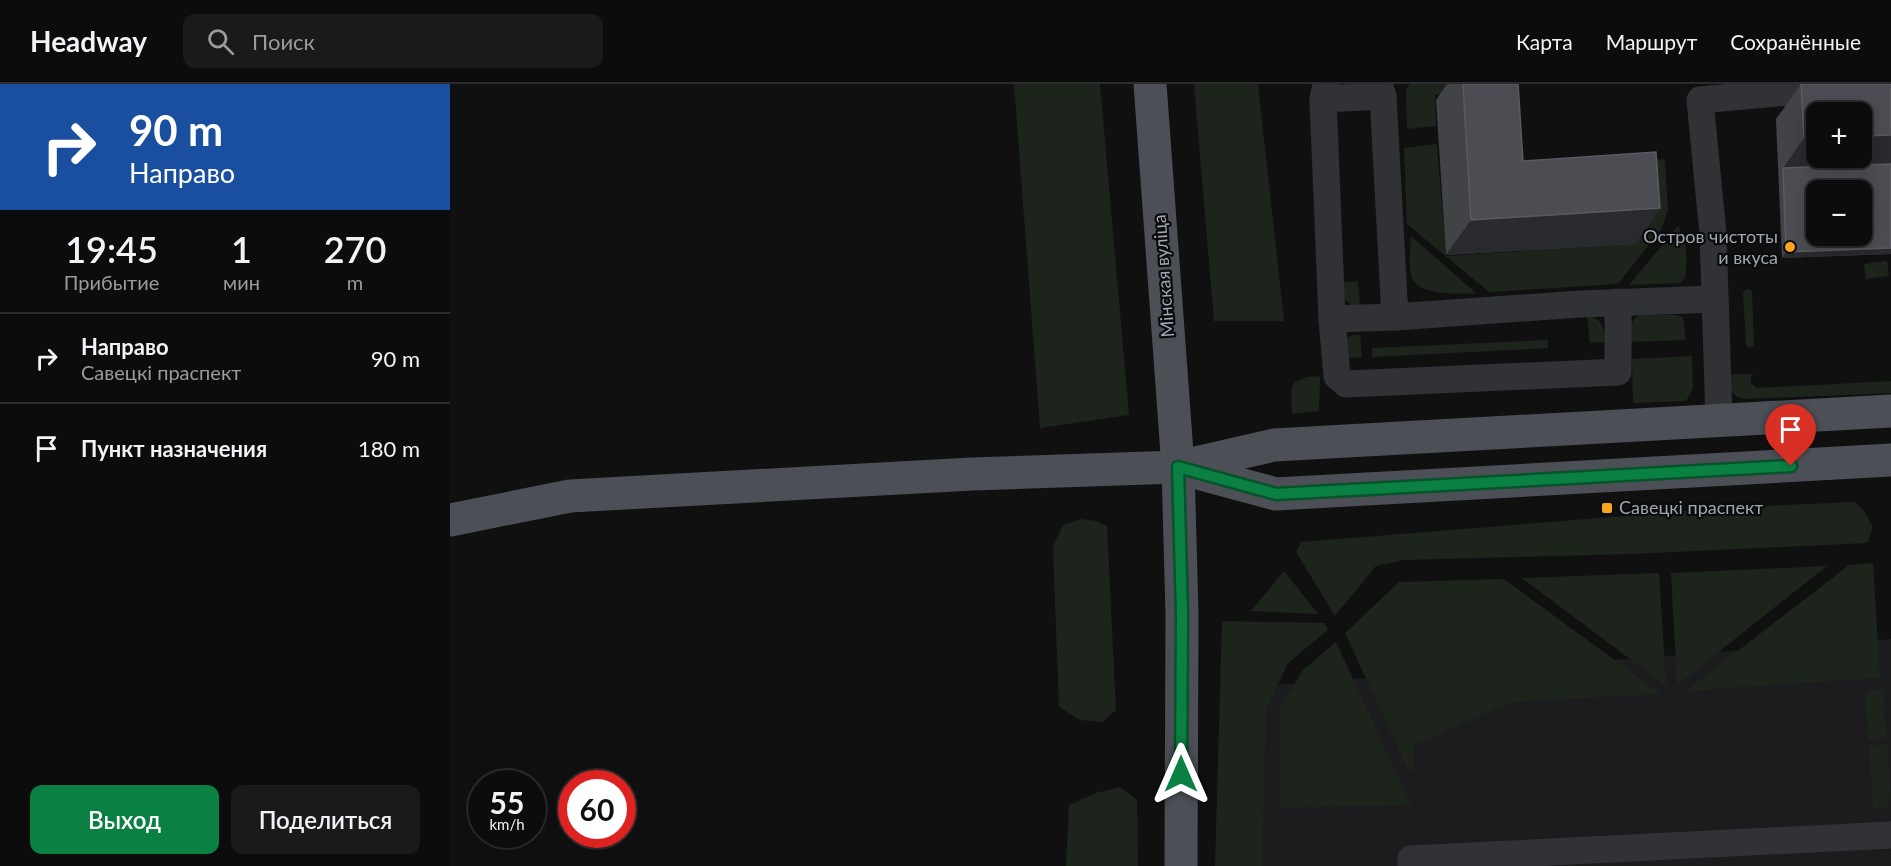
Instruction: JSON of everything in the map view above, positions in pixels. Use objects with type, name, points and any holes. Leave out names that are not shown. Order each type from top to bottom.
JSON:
[{"type":"main road","name":"Мінская вуліца","points":[[1150,84],[1178,467],[1182,614],[1181,866]]},
{"type":"main road","points":[[450,520],[570,496],[972,474],[1178,467],[1274,445],[1891,411]]},
{"type":"main road","points":[[1178,467],[1276,494],[1891,460]]},
{"type":"street","points":[[1719,419],[1713,234],[1701,100],[1797,88],[1891,90]]},
{"type":"street","points":[[1395,317],[1381,90],[1324,91],[1332,319],[1337,375],[1346,384],[1618,372],[1618,302]]},
{"type":"street","points":[[1332,319],[1618,302],[1714,299]]},
{"type":"street","points":[[1411,866],[1411,859],[1891,835]]},
{"type":"shaded area","points":[[1014,84],[1100,84],[1129,415],[1040,428]]},
{"type":"shaded area","points":[[1194,84],[1258,84],[1284,321],[1214,321]]},
{"type":"shaded area","points":[[1410,84],[1465,84],[1464,92],[1435,95],[1436,126],[1407,129],[1406,90]]},
{"type":"shaded area","points":[[1437,144],[1446,256],[1635,244],[1637,161],[1665,159],[1668,210],[1662,228],[1618,284],[1489,292],[1407,224],[1404,148]]},
{"type":"shaded area","points":[[1678,226],[1685,245],[1685,278],[1680,283],[1629,285]]},
{"type":"shaded area","points":[[1411,236],[1477,294],[1433,292],[1418,285],[1413,280],[1410,270]]},
{"type":"shaded area","points":[[1887,261],[1889,276],[1866,279],[1864,264]]},
{"type":"shaded area","points":[[1358,281],[1360,307],[1347,302],[1337,283]]},
{"type":"shaded area","points":[[1748,289],[1752,291],[1754,346],[1750,348],[1746,345],[1743,295]]},
{"type":"shaded area","points":[[1638,315],[1683,317],[1686,340],[1626,342],[1629,326]]},
{"type":"shaded area","points":[[1590,316],[1600,323],[1605,342],[1590,343],[1587,317]]},
{"type":"shaded area","points":[[1352,335],[1360,335],[1362,357],[1343,359],[1345,339]]},
{"type":"shaded area","points":[[1548,340],[1548,348],[1372,357],[1372,348]]},
{"type":"shaded area","points":[[1692,356],[1693,389],[1686,401],[1633,403],[1632,359]]},
{"type":"shaded area","points":[[1734,374],[1754,374],[1751,377],[1751,383],[1757,388],[1891,381],[1891,393],[1746,399],[1737,397],[1730,389],[1729,378]]},
{"type":"shaded area","points":[[1320,376],[1319,411],[1292,414],[1291,390],[1294,383],[1307,377]]},
{"type":"shaded area","points":[[1855,502],[1865,512],[1873,528],[1867,543],[1633,554],[1403,560],[1376,566],[1335,616],[1296,552],[1301,542],[1737,507]]},
{"type":"shaded area","points":[[1081,519],[1096,521],[1107,526],[1116,710],[1102,722],[1080,720],[1059,707],[1053,546],[1063,525]]},
{"type":"shaded area","points":[[1873,563],[1880,678],[1686,691],[1849,565]]},
{"type":"shaded area","points":[[1827,566],[1677,685],[1671,573]]},
{"type":"shaded area","points":[[1284,571],[1318,614],[1251,611]]},
{"type":"shaded area","points":[[1659,573],[1666,686],[1522,578]]},
{"type":"shaded area","points":[[1504,579],[1661,694],[1511,702],[1413,746],[1413,770],[1409,771],[1345,633],[1399,582]]},
{"type":"shaded area","points":[[1222,621],[1325,623],[1328,630],[1288,663],[1266,710],[1262,866],[1215,866]]},
{"type":"shaded area","points":[[1891,639],[1891,866],[1243,866],[1248,687]]},
{"type":"shaded area","points":[[1336,642],[1411,805],[1280,808],[1279,710],[1303,670]]},
{"type":"shaded area","points":[[1883,690],[1886,738],[1868,740],[1865,691]]},
{"type":"shaded area","points":[[1887,744],[1891,797],[1886,808],[1873,809],[1869,745]]},
{"type":"shaded area","points":[[1120,787],[1137,800],[1138,866],[1066,866],[1069,805],[1096,793]]},
{"type":"building","points":[[1463,84],[1518,84],[1523,161],[1656,152],[1660,208],[1471,220]]},
{"type":"building","points":[[1801,84],[1891,84],[1891,135],[1872,136],[1872,102],[1806,102],[1806,138],[1804,138]]},
{"type":"building","points":[[1891,164],[1891,248],[1786,252],[1783,168],[1872,168],[1872,165]]},
{"type":"place","name":"Остров чистоты и вкуса","points":[[1790,247]]},
{"type":"place","name":"Савецкі праспект","points":[[1607,508]]},
{"type":"route","points":[[1181,774],[1182,614],[1178,467],[1276,494],[1791,466]]}]
